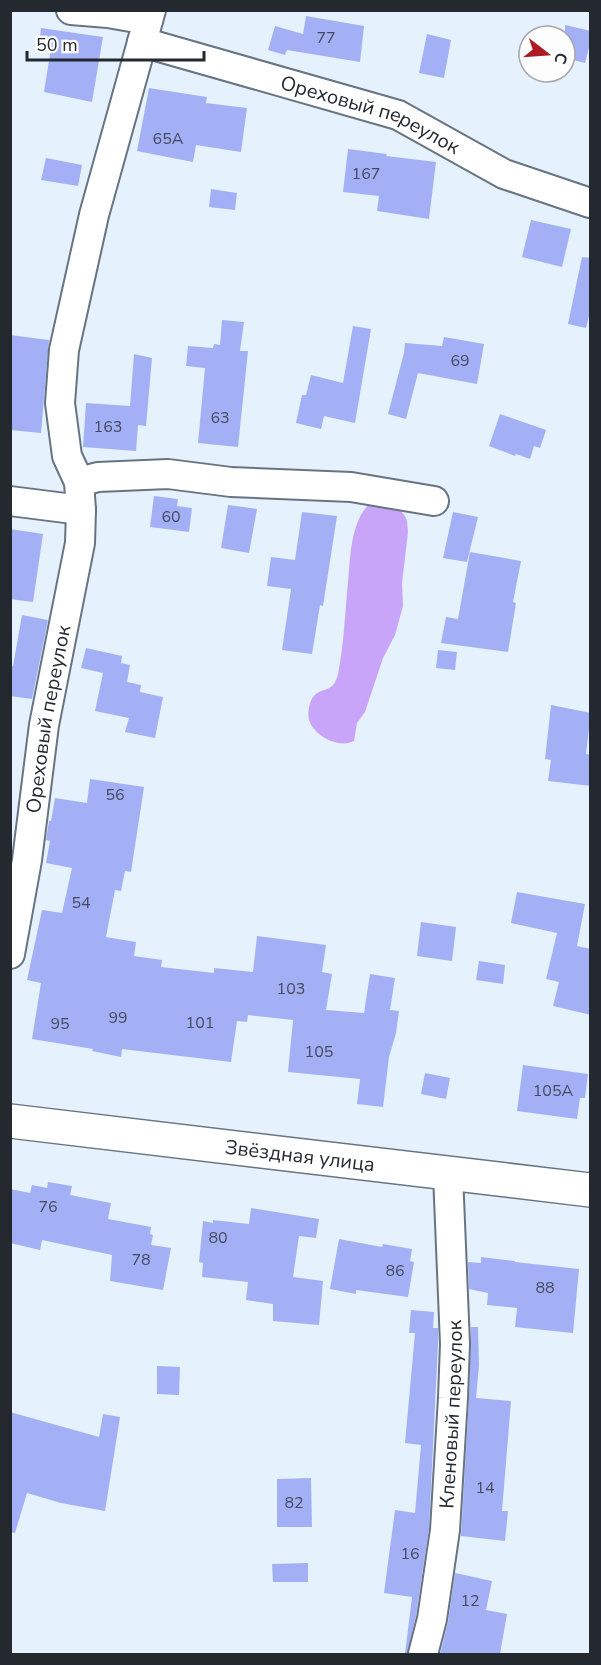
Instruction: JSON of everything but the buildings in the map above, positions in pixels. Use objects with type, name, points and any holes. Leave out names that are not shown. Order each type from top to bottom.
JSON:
[{"type":"street","points":[[71,10],[108,13],[147,24]]},
{"type":"street","name":"Ореховый переулок","points":[[10,954],[27,860],[44,725],[80,543],[80,496],[67,456],[60,403],[64,350],[94,215],[147,24],[398,115],[504,174],[591,203]]},
{"type":"street","points":[[10,501],[80,496],[98,477],[168,474],[231,482],[351,487],[434,501]]},
{"type":"street","name":"Звёздная улица","points":[[10,1121],[591,1190]]},
{"type":"street","name":"Кленовый переулок","points":[[423,1654],[432,1619],[445,1530],[453,1398],[455,1344],[448,1174]]},
{"type":"shaded area","points":[[394,503],[405,516],[408,532],[402,583],[403,606],[395,635],[383,658],[365,712],[357,723],[354,741],[334,742],[321,736],[312,726],[308,716],[310,704],[316,694],[333,685],[338,676],[351,550],[360,517],[369,504]]}]
